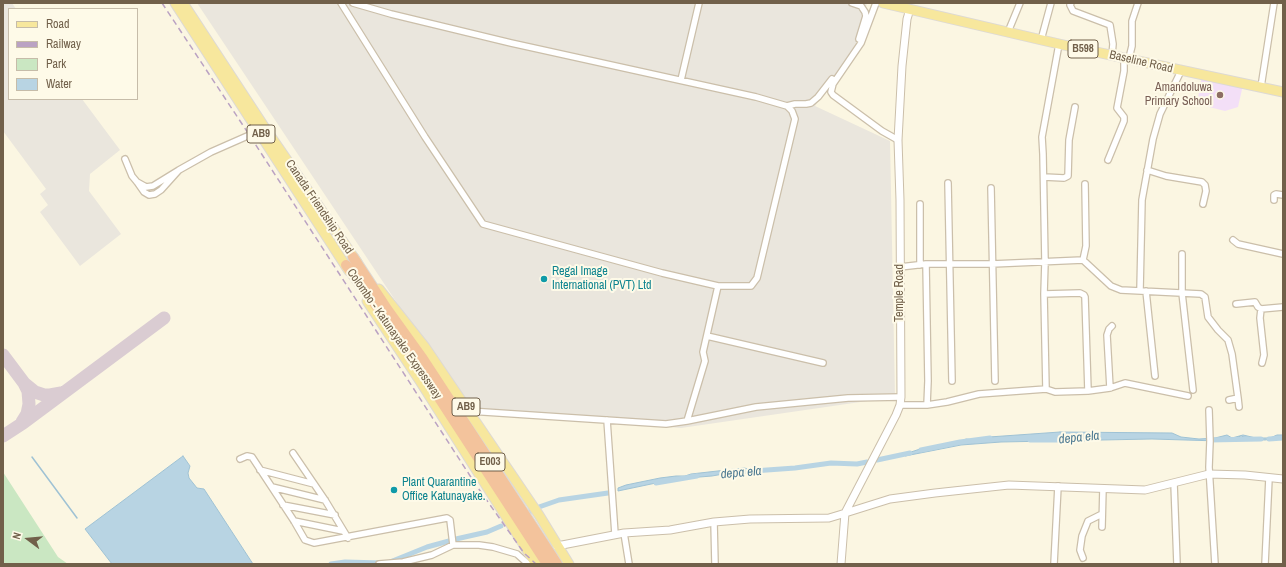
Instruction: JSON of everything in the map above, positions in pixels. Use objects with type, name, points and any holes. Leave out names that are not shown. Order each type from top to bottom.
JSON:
[{"type":"highway","name":"Colombo - Katunayake Expressway","points":[[353,257],[421,362],[547,564]]},
{"type":"highway","name":"Colombo - Katunayake Expressway","points":[[346,265],[421,362],[557,564]]},
{"type":"main road","name":"Canada Friendship Road","points":[[175,3],[262,130],[353,257],[425,347],[539,515],[569,564]]},
{"type":"main road","name":"Canada Friendship Road","points":[[184,3],[376,316],[420,381],[536,564]]},
{"type":"main road","name":"Baseline Road","points":[[883,3],[916,8],[1041,40],[1283,92]]},
{"type":"street","points":[[341,3],[425,137],[483,224],[662,273],[718,286],[751,286],[757,278],[796,119],[792,111],[786,106],[756,97],[512,43],[391,14],[353,3]]},
{"type":"street","points":[[681,80],[699,3]]},
{"type":"street","points":[[786,106],[811,103],[818,97],[826,88],[856,44],[866,16],[861,6],[852,3]]},
{"type":"street","points":[[876,3],[861,43],[833,84],[831,92],[839,100],[882,131],[898,140]]},
{"type":"street","points":[[1008,32],[1020,3]]},
{"type":"street","points":[[1041,40],[1051,3]]},
{"type":"street","points":[[1071,3],[1070,5],[1072,11],[1110,24],[1113,44],[1112,55]]},
{"type":"street","points":[[1108,160],[1124,121],[1124,117],[1117,108],[1126,58],[1132,46],[1132,21],[1138,3]]},
{"type":"street","points":[[1261,87],[1274,3]]},
{"type":"street","name":"Temple Road","points":[[841,564],[845,513],[900,405],[900,200],[898,140],[902,66],[907,19],[916,8]]},
{"type":"street","points":[[1046,389],[1044,178],[1042,137],[1059,44]]},
{"type":"street","points":[[1155,376],[1143,291],[1142,200],[1152,139],[1160,114],[1181,71]]},
{"type":"street","points":[[1044,178],[1064,178],[1068,176],[1069,140],[1075,107]]},
{"type":"street","points":[[125,159],[137,182],[146,186],[153,186],[211,152],[262,130]]},
{"type":"street","points":[[1147,170],[1166,176],[1202,182],[1205,185],[1206,191],[1203,204]]},
{"type":"street","points":[[948,183],[952,381]]},
{"type":"street","points":[[1083,260],[1086,246],[1084,184]]},
{"type":"street","points":[[991,188],[995,381]]},
{"type":"street","points":[[1274,200],[1274,195],[1283,195]]},
{"type":"street","points":[[920,204],[928,381],[927,405]]},
{"type":"street","points":[[1233,240],[1238,244],[1283,254]]},
{"type":"street","points":[[1182,254],[1182,294],[1193,390]]},
{"type":"street","points":[[900,267],[923,264],[992,264],[1083,260],[1111,286],[1122,290],[1201,294],[1205,297],[1208,317],[1228,340],[1232,354],[1239,407]]},
{"type":"street","points":[[687,421],[705,360],[703,352],[718,286]]},
{"type":"street","points":[[1044,294],[1080,293],[1085,297],[1088,391]]},
{"type":"street","points":[[1236,304],[1255,302],[1261,309],[1283,307]]},
{"type":"street","points":[[1261,309],[1260,318],[1264,355],[1262,363]]},
{"type":"street","points":[[1110,388],[1107,334],[1112,326]]},
{"type":"street","points":[[706,336],[823,363]]},
{"type":"street","points":[[900,405],[927,405],[947,402],[979,394],[1046,389],[1055,392],[1088,391],[1110,388],[1125,383],[1188,396]]},
{"type":"street","points":[[469,411],[666,424],[756,407],[848,398],[901,397]]},
{"type":"street","points":[[1229,400],[1238,398]]},
{"type":"street","points":[[1209,410],[1209,474],[1216,564]]},
{"type":"street","points":[[607,420],[615,534]]},
{"type":"street","points":[[293,453],[326,500],[348,538]]},
{"type":"street","points":[[240,459],[247,456],[252,457],[305,540],[314,543],[348,538],[447,518],[450,520],[453,545]]},
{"type":"street","points":[[260,470],[314,484]]},
{"type":"street","points":[[557,546],[615,534],[670,530],[714,522],[834,517],[890,499],[1009,486],[1058,486],[1145,490],[1209,474],[1283,479]]},
{"type":"street","points":[[1265,564],[1269,478]]},
{"type":"street","points":[[1174,483],[1176,564]]},
{"type":"street","points":[[1054,564],[1058,486]]},
{"type":"street","points":[[272,487],[326,500]]},
{"type":"street","points":[[1102,527],[1103,488]]},
{"type":"street","points":[[283,505],[335,515]]},
{"type":"street","points":[[1083,558],[1080,550],[1082,536],[1088,521],[1102,514]]},
{"type":"street","points":[[294,521],[343,531]]},
{"type":"street","points":[[714,522],[716,564]]},
{"type":"street","points":[[624,533],[629,564]]},
{"type":"street","points":[[379,564],[403,562],[432,555],[453,545],[479,545],[500,548],[517,554],[528,564]]},
{"type":"shaded area","points":[[3,3],[12,3],[15,8],[8,8],[8,100],[83,100],[120,150],[90,174],[89,191],[121,234],[80,266],[40,212],[48,205],[40,194],[46,189],[3,131]]},
{"type":"shaded area","points":[[197,3],[867,3],[856,44],[815,106],[890,141],[895,397],[681,428],[469,411]]},
{"type":"shaded area","name":"Amandoluwa Primary School","points":[[1202,75],[1243,85],[1238,107],[1225,111],[1197,104]]},
{"type":"green space","points":[[3,472],[58,557],[68,564],[3,564]]},
{"type":"water","points":[[1060,432],[1172,433],[1181,437],[1199,439],[1215,438],[1227,435],[1232,438],[1243,435],[1256,438],[1270,438],[1277,435],[1283,435],[1283,437],[1265,440],[1251,439],[1241,436],[1238,437],[1238,439],[1219,441],[1152,439],[1001,442],[961,445],[905,456],[905,454],[920,449],[939,447],[966,439],[975,440],[989,437]]},
{"type":"water","points":[[183,456],[190,466],[188,473],[189,478],[197,488],[204,489],[253,564],[112,564],[85,529]]},
{"type":"water","points":[[744,468],[753,470],[739,473],[675,479],[618,491],[618,488],[626,485],[660,478]]},
{"type":"waterway","name":"depa ela","points":[[921,450],[990,438]]},
{"type":"waterway","name":"depa ela","points":[[1269,439],[1283,438]]},
{"type":"waterway","name":"depa ela","points":[[1030,440],[1084,439]]},
{"type":"waterway","name":"depa ela","points":[[1209,440],[1261,439]]},
{"type":"waterway","name":"depa ela","points":[[877,460],[910,453]]},
{"type":"waterway","points":[[32,457],[77,518]]},
{"type":"waterway","name":"depa ela","points":[[739,472],[795,468],[831,463],[857,464],[867,462]]},
{"type":"waterway","name":"depa ela","points":[[656,483],[697,476]]},
{"type":"waterway","name":"depa ela","points":[[539,507],[559,500],[608,493]]},
{"type":"waterway","name":"depa ela","points":[[523,515],[531,511]]},
{"type":"waterway","name":"depa ela","points":[[456,539],[487,532],[501,526]]},
{"type":"waterway","name":"depa ela","points":[[390,562],[427,547],[449,541]]},
{"type":"waterway","name":"depa ela","points":[[331,564],[345,562],[382,563]]},
{"type":"taxiway","points":[[3,436],[23,423],[164,318]]},
{"type":"taxiway","points":[[3,355],[24,383]]},
{"type":"taxiway","points":[[22,422],[27,414],[29,404],[28,391],[24,383],[35,392],[44,395],[61,393]]},
{"type":"railway","points":[[162,3],[476,485],[524,553],[536,564]]},
{"type":"place","name":"Amandoluwa Primary School","points":[[1220,95]]},
{"type":"place","name":"Regal Image International (PVT) Ltd","points":[[544,279]]},
{"type":"place","name":"Plant Quarantine Office Katunayake.","points":[[394,490]]}]
